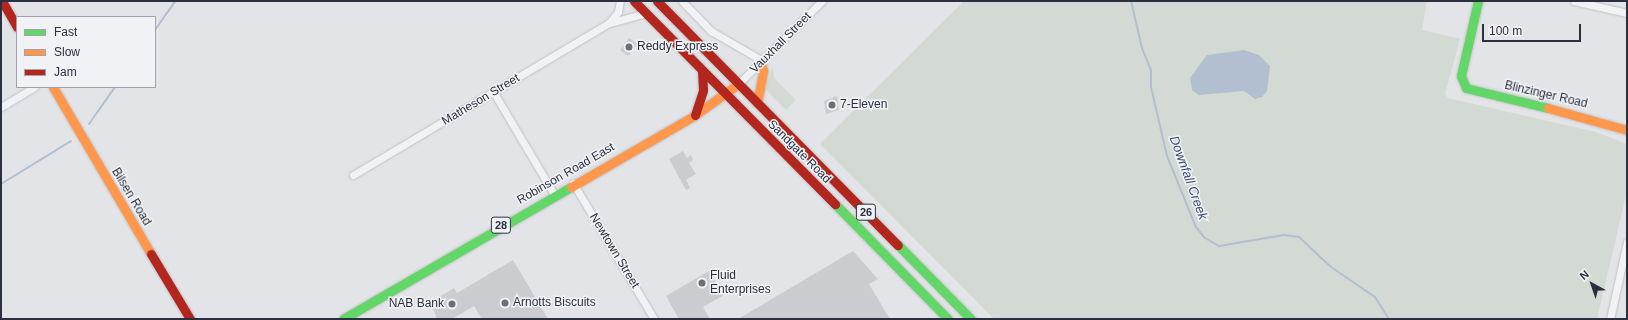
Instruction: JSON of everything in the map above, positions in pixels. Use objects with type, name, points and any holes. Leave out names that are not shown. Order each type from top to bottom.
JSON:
[{"type":"main road","points":[[2,1],[16,25]]},
{"type":"main road","name":"Sandgate Road","points":[[634,1],[948,319]]},
{"type":"main road","name":"Sandgate Road","points":[[657,1],[971,319]]},
{"type":"main road","name":"Blinzinger Road","points":[[1478,1],[1461,76],[1462,83],[1471,90],[1592,118],[1627,130]]},
{"type":"main road","points":[[757,103],[763,71],[762,62]]},
{"type":"main road","points":[[695,115],[703,90],[702,70]]},
{"type":"main road","name":"Robinson Road East","points":[[343,319],[554,194],[695,115],[738,84]]},
{"type":"main road","name":"Bilsen Road","points":[[54,88],[190,319]]},
{"type":"street","name":"Matheson Street","points":[[609,23],[618,12],[620,1]]},
{"type":"street","points":[[682,1],[711,31],[762,62]]},
{"type":"street","name":"Vauxhall Street","points":[[738,84],[762,62],[822,1]]},
{"type":"street","points":[[1574,1],[1627,13]]},
{"type":"street","name":"Matheson Street","points":[[353,175],[609,23],[646,13]]},
{"type":"street","points":[[1,107],[32,88]]},
{"type":"street","points":[[494,92],[554,194]]},
{"type":"street","name":"Newtown Street","points":[[573,183],[654,319]]},
{"type":"street","points":[[1610,319],[1627,242]]},
{"type":"shaded area","points":[[964,1],[1427,1],[1422,30],[1460,39],[1445,94],[1448,98],[1596,132],[1627,144],[1627,191],[1597,319],[994,319],[820,144]]},
{"type":"shaded area","points":[[773,66],[774,78],[796,100],[786,110],[765,89]]},
{"type":"water","points":[[1244,50],[1259,55],[1270,66],[1267,91],[1262,97],[1255,99],[1244,91],[1199,95],[1192,90],[1190,78],[1207,55]]},
{"type":"building","name":"Reddy Express","points":[[629,38],[638,44],[628,56],[620,50]]},
{"type":"building","name":"7-Eleven","points":[[837,96],[839,110],[826,114],[824,101]]},
{"type":"building","points":[[683,151],[687,158],[691,155],[693,160],[689,163],[696,174],[686,180],[690,188],[686,190],[669,159]]},
{"type":"building","points":[[853,251],[878,279],[869,284],[890,319],[738,319]]},
{"type":"building","name":"Arnotts Biscuits","points":[[513,260],[548,319],[482,319],[474,306],[452,319],[437,319],[431,302],[454,288],[457,293]]},
{"type":"building","name":"Fluid Enterprises","points":[[709,271],[724,295],[703,307],[710,319],[679,319],[666,296]]},
{"type":"waterway","points":[[156,29],[175,1]]},
{"type":"waterway","name":"Downfall Creek","points":[[1131,1],[1142,48],[1151,70],[1151,87],[1167,156],[1196,227],[1205,238],[1219,246],[1284,235],[1299,237],[1331,267],[1375,297],[1389,319]]},
{"type":"waterway","points":[[89,124],[114,88]]},
{"type":"waterway","points":[[1,184],[71,141]]},
{"type":"traffic: fast","points":[[1478,1],[1461,76],[1466,88],[1548,108]]},
{"type":"traffic: fast","points":[[343,319],[571,187]]},
{"type":"traffic: fast","points":[[835,204],[948,319]]},
{"type":"traffic: fast","points":[[898,245],[971,319]]},
{"type":"traffic: slow","points":[[757,103],[763,71],[761,63]]},
{"type":"traffic: slow","points":[[571,187],[695,115],[738,84]]},
{"type":"traffic: slow","points":[[54,88],[151,254]]},
{"type":"traffic: slow","points":[[1548,108],[1627,130]]},
{"type":"traffic: jam","points":[[2,1],[16,25]]},
{"type":"traffic: jam","points":[[634,1],[835,204]]},
{"type":"traffic: jam","points":[[657,1],[898,245]]},
{"type":"traffic: jam","points":[[695,115],[703,90],[702,70]]},
{"type":"traffic: jam","points":[[151,254],[190,319]]},
{"type":"place","name":"Reddy Express","points":[[629,47]]},
{"type":"place","name":"7-Eleven","points":[[832,105]]},
{"type":"place","name":"Fluid Enterprises","points":[[702,283]]},
{"type":"place","name":"Arnotts Biscuits","points":[[505,303]]},
{"type":"place","name":"NAB Bank","points":[[452,304]]}]
